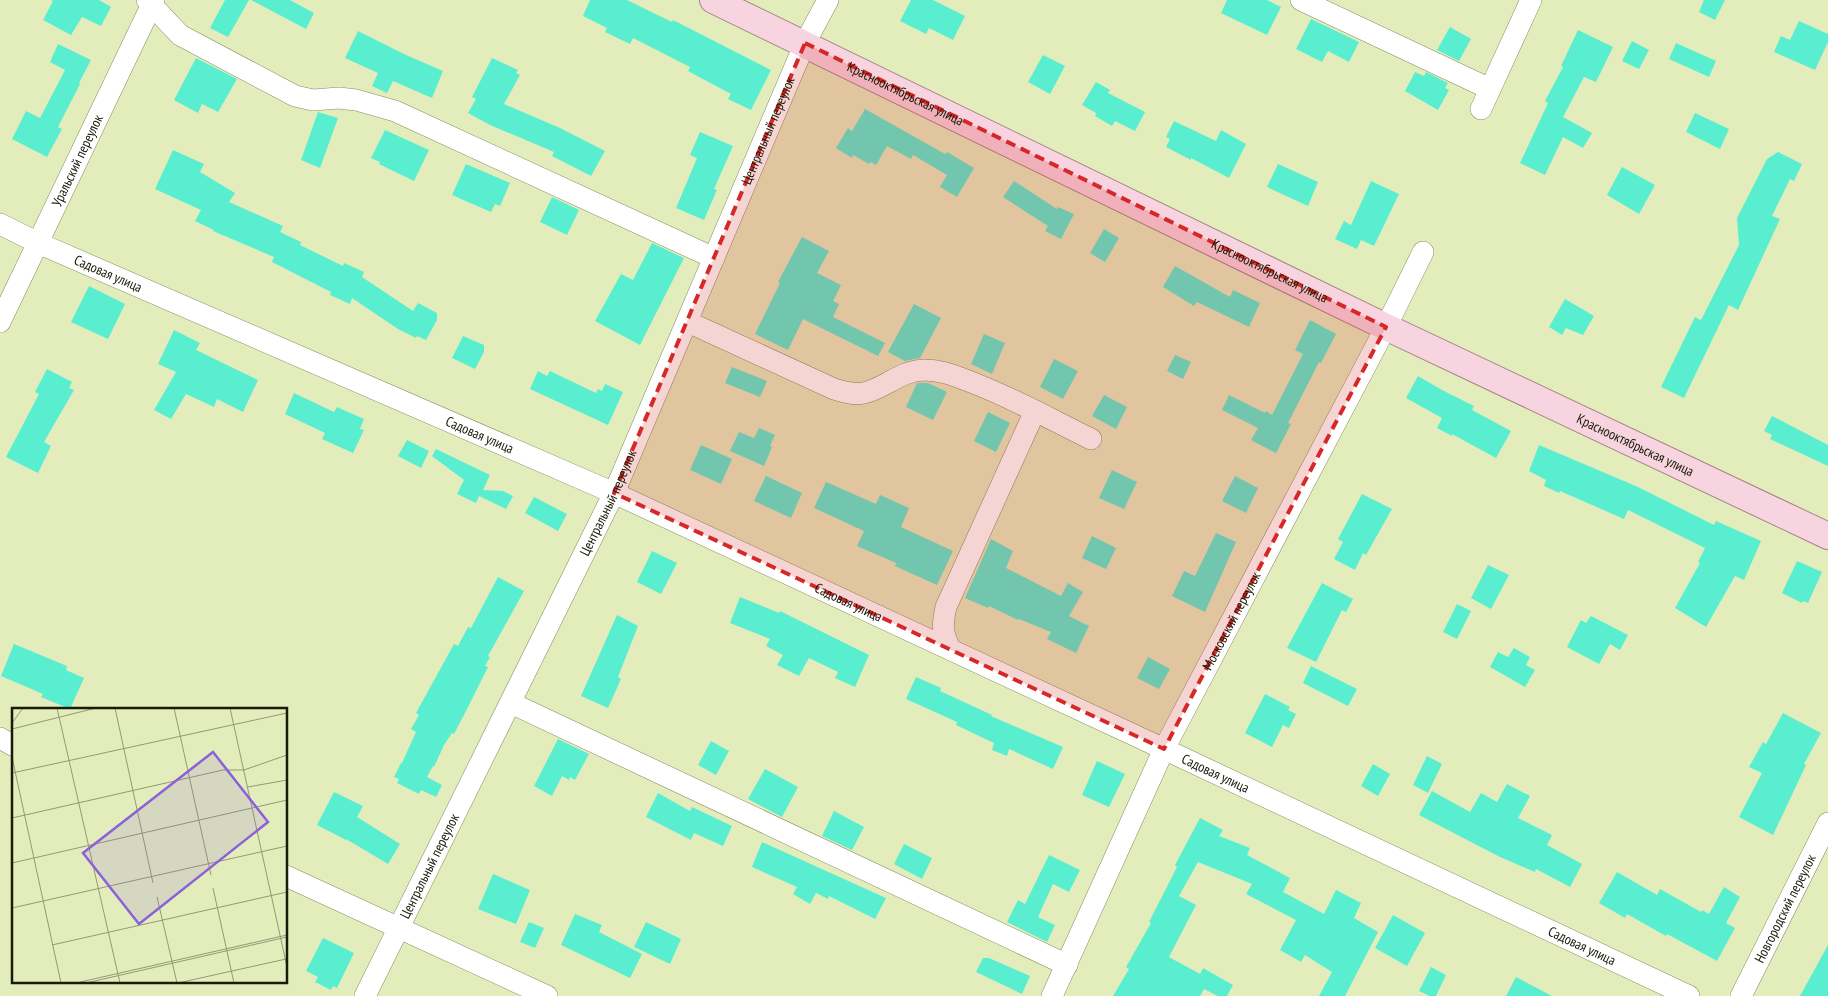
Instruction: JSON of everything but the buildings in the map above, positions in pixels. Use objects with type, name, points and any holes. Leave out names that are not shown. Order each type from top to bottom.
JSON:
[{"type":"main road","name":"Краснооктябрьская улица","points":[[713,0],[805,43],[1386,327],[1828,536]]},
{"type":"street","name":"Центральный переулок","points":[[365,996],[614,493],[805,43],[828,0]]},
{"type":"street","points":[[1302,0],[1490,89]]},
{"type":"street","points":[[1481,108],[1531,0]]},
{"type":"street","points":[[151,2],[180,35],[294,96],[313,100],[339,98],[356,100],[395,111],[714,258]]},
{"type":"street","name":"Уральский переулок","points":[[0,322],[151,2]]},
{"type":"street","name":"Садовая улица","points":[[0,224],[38,243],[614,493],[1689,996]]},
{"type":"street","name":"Московский переулок","points":[[1052,996],[1164,749],[1386,327],[1423,252]]},
{"type":"street","points":[[688,322],[834,389],[851,394],[873,390],[909,372],[944,371],[993,390],[1091,439]]},
{"type":"street","points":[[950,649],[943,635],[946,607],[1035,411]]},
{"type":"street","points":[[511,703],[1067,966]]},
{"type":"street","points":[[0,738],[12,745]]},
{"type":"street","name":"Новгородский переулок","points":[[1741,996],[1828,823]]},
{"type":"street","points":[[288,877],[547,996]]},
{"type":"highlighted area","points":[[805,43],[1386,327],[1164,749],[614,493]]}]
